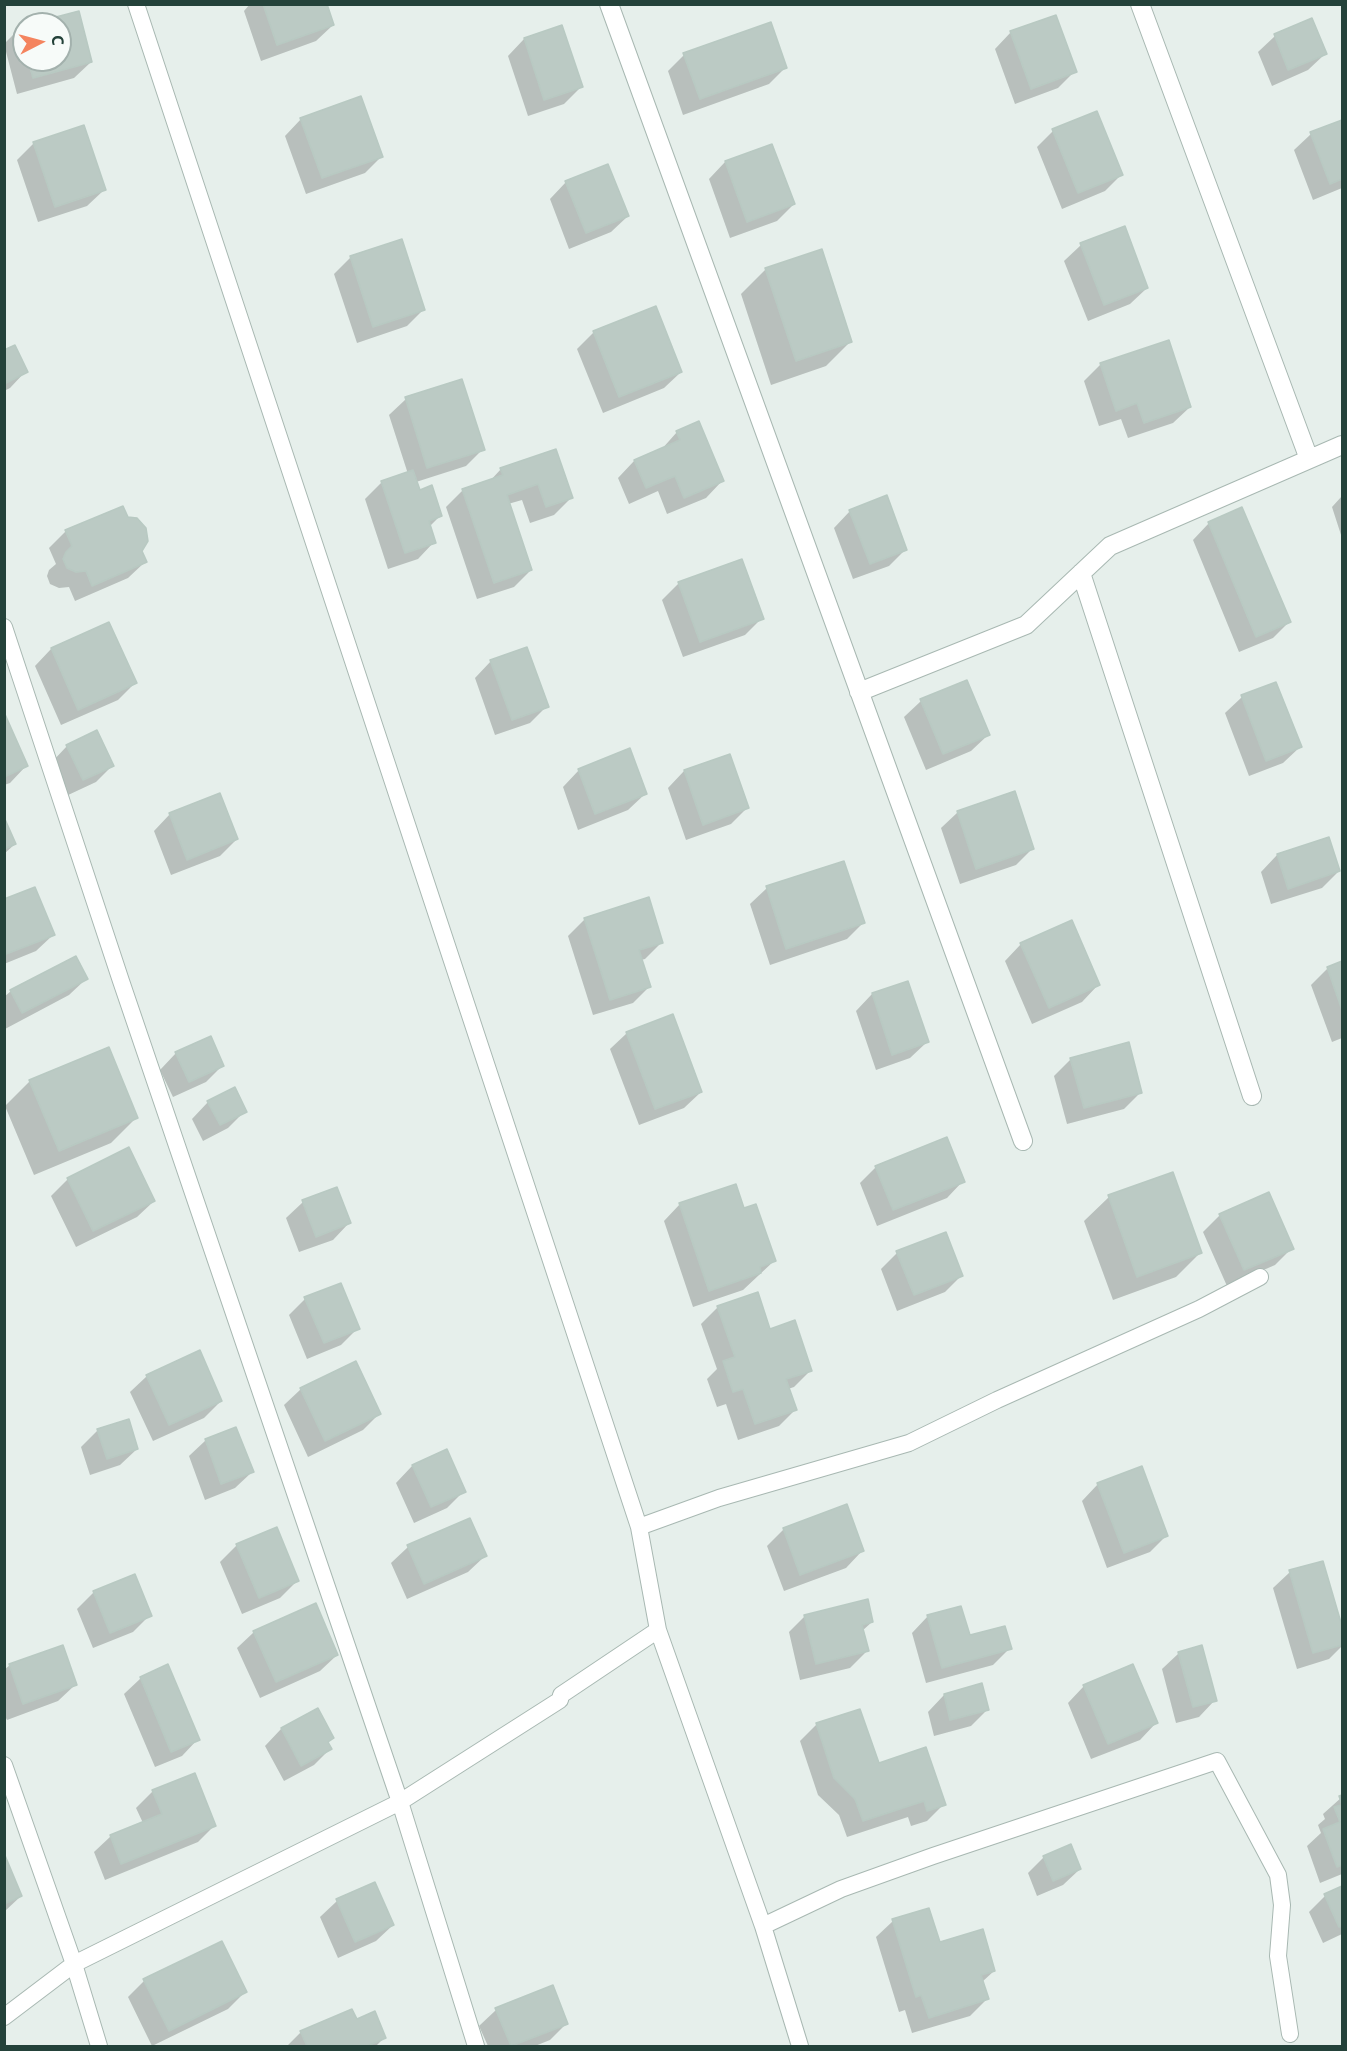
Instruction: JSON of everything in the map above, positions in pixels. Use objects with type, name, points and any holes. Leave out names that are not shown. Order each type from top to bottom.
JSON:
[{"type":"street","points":[[609,4],[1023,1141]]},
{"type":"street","points":[[1140,4],[1309,459]]},
{"type":"street","points":[[859,693],[1026,625],[1110,546],[1342,445]]},
{"type":"street","points":[[1081,573],[1252,1096]]},
{"type":"lane","points":[[136,4],[639,1527],[657,1630],[763,1926],[800,2046]]},
{"type":"lane","points":[[4,627],[121,981],[400,1802],[476,2046]]},
{"type":"lane","points":[[639,1527],[719,1498],[909,1443],[997,1400],[1199,1309],[1260,1277]]},
{"type":"lane","points":[[4,2017],[74,1964],[400,1802],[560,1700],[561,1695],[657,1630]]},
{"type":"lane","points":[[763,1926],[841,1889],[1217,1761],[1278,1875],[1282,1905],[1278,1956],[1290,2034]]},
{"type":"lane","points":[[4,1765],[74,1964],[99,2046]]},
{"type":"building","points":[[263,4],[327,4],[334,25],[277,45]]},
{"type":"building","points":[[79,11],[92,62],[72,67],[72,13]]},
{"type":"building","points":[[1056,15],[1077,72],[1031,89],[1010,31]]},
{"type":"building","points":[[1312,18],[1327,54],[1288,70],[1274,34]]},
{"type":"building","points":[[771,22],[787,68],[700,99],[683,53]]},
{"type":"building","points":[[562,25],[583,87],[544,100],[524,38]]},
{"type":"building","points":[[31,72],[55,72],[33,78]]},
{"type":"building","points":[[361,96],[383,157],[322,178],[300,118]]},
{"type":"building","points":[[1097,111],[1123,175],[1078,193],[1052,129]]},
{"type":"building","points":[[1342,120],[1342,179],[1330,184],[1310,132]]},
{"type":"building","points":[[84,125],[106,190],[55,207],[33,142]]},
{"type":"building","points":[[772,144],[795,204],[747,222],[725,161]]},
{"type":"building","points":[[608,164],[629,216],[586,233],[565,181]]},
{"type":"building","points":[[1125,226],[1148,288],[1104,305],[1080,243]]},
{"type":"building","points":[[402,239],[425,310],[373,327],[350,256]]},
{"type":"building","points":[[822,249],[852,342],[796,361],[765,268]]},
{"type":"building","points":[[656,306],[682,372],[619,397],[593,331]]},
{"type":"building","points":[[1169,340],[1191,407],[1144,423],[1137,403],[1116,411],[1100,363]]},
{"type":"building","points":[[15,345],[28,372],[4,384],[4,350]]},
{"type":"building","points":[[462,379],[485,450],[427,468],[405,397]]},
{"type":"building","points":[[699,421],[724,481],[684,498],[675,476],[646,488],[634,460],[680,440],[676,431]]},
{"type":"building","points":[[556,449],[573,498],[546,507],[538,484],[507,495],[532,570],[494,583],[462,489],[503,475],[500,468]]},
{"type":"building","points":[[413,470],[420,490],[432,485],[442,516],[429,521],[436,543],[405,553],[381,481]]},
{"type":"building","points":[[887,495],[907,550],[870,564],[849,510]]},
{"type":"building","points":[[123,506],[128,517],[137,518],[146,528],[148,541],[142,551],[147,562],[92,586],[86,571],[76,572],[67,568],[63,559],[72,546],[65,530]]},
{"type":"building","points":[[1242,507],[1291,622],[1256,637],[1208,522]]},
{"type":"building","points":[[742,559],[764,619],[700,642],[678,582]]},
{"type":"building","points":[[109,622],[137,683],[78,710],[51,648]]},
{"type":"building","points":[[527,647],[549,707],[512,720],[490,660]]},
{"type":"building","points":[[967,680],[990,735],[943,754],[920,699]]},
{"type":"building","points":[[1276,682],[1302,747],[1266,761],[1241,695]]},
{"type":"building","points":[[4,712],[28,766],[4,777]]},
{"type":"building","points":[[97,730],[114,766],[83,780],[66,745]]},
{"type":"building","points":[[630,748],[647,794],[595,814],[578,769]]},
{"type":"building","points":[[730,754],[749,808],[703,825],[684,770]]},
{"type":"building","points":[[1015,791],[1034,849],[976,869],[957,811]]},
{"type":"building","points":[[220,793],[238,839],[187,860],[169,813]]},
{"type":"building","points":[[4,817],[16,844],[4,849]]},
{"type":"building","points":[[1329,837],[1340,871],[1288,889],[1277,854]]},
{"type":"building","points":[[844,861],[865,923],[786,949],[766,886]]},
{"type":"building","points":[[35,887],[55,935],[6,954],[4,949],[4,899]]},
{"type":"building","points":[[649,897],[663,943],[639,950],[651,987],[610,1000],[584,918]]},
{"type":"building","points":[[1072,920],[1100,985],[1049,1008],[1020,943]]},
{"type":"building","points":[[76,956],[88,979],[22,1013],[10,990]]},
{"type":"building","points":[[1342,961],[1342,1010],[1327,967]]},
{"type":"building","points":[[908,981],[929,1042],[892,1055],[872,993]]},
{"type":"building","points":[[673,1014],[702,1092],[655,1109],[626,1032]]},
{"type":"building","points":[[211,1036],[224,1066],[189,1082],[175,1052]]},
{"type":"building","points":[[1129,1042],[1142,1093],[1084,1108],[1070,1058]]},
{"type":"building","points":[[109,1047],[138,1118],[59,1151],[29,1080]]},
{"type":"building","points":[[235,1087],[247,1112],[220,1125],[207,1101]]},
{"type":"building","points":[[947,1137],[965,1182],[893,1210],[875,1166]]},
{"type":"building","points":[[129,1147],[155,1201],[93,1231],[67,1178]]},
{"type":"building","points":[[1173,1172],[1202,1253],[1137,1277],[1108,1195]]},
{"type":"building","points":[[736,1184],[744,1208],[756,1204],[776,1261],[760,1267],[761,1273],[709,1291],[679,1203]]},
{"type":"building","points":[[337,1187],[351,1223],[316,1237],[302,1200]]},
{"type":"building","points":[[1269,1192],[1294,1249],[1244,1270],[1219,1214]]},
{"type":"building","points":[[946,1232],[963,1276],[914,1295],[896,1251]]},
{"type":"building","points":[[341,1283],[360,1329],[324,1343],[304,1297]]},
{"type":"building","points":[[758,1292],[770,1329],[795,1320],[812,1371],[786,1379],[797,1410],[755,1424],[743,1389],[733,1392],[723,1361],[735,1357],[717,1306]]},
{"type":"building","points":[[200,1350],[222,1401],[169,1425],[146,1375]]},
{"type":"building","points":[[356,1361],[381,1414],[325,1441],[300,1388]]},
{"type":"building","points":[[129,1419],[138,1449],[107,1459],[97,1429]]},
{"type":"building","points":[[236,1427],[254,1472],[221,1484],[205,1439]]},
{"type":"building","points":[[447,1449],[466,1492],[431,1507],[412,1465]]},
{"type":"building","points":[[1142,1466],[1168,1536],[1124,1553],[1097,1483]]},
{"type":"building","points":[[847,1504],[864,1551],[800,1575],[783,1528]]},
{"type":"building","points":[[470,1518],[487,1556],[424,1584],[407,1545]]},
{"type":"building","points":[[277,1527],[299,1581],[259,1598],[236,1544]]},
{"type":"building","points":[[1323,1561],[1342,1626],[1342,1645],[1313,1653],[1289,1570]]},
{"type":"building","points":[[135,1574],[152,1616],[110,1633],[93,1591]]},
{"type":"building","points":[[868,1599],[873,1622],[862,1625],[869,1651],[816,1664],[804,1615]]},
{"type":"building","points":[[316,1603],[338,1655],[276,1682],[253,1631]]},
{"type":"building","points":[[961,1606],[970,1635],[1005,1626],[1012,1649],[942,1668],[927,1615]]},
{"type":"building","points":[[63,1645],[77,1685],[23,1704],[9,1664]]},
{"type":"building","points":[[1202,1645],[1217,1701],[1193,1707],[1178,1652]]},
{"type":"building","points":[[168,1664],[200,1740],[171,1752],[140,1677]]},
{"type":"building","points":[[1133,1664],[1158,1723],[1108,1744],[1083,1685]]},
{"type":"building","points":[[982,1683],[989,1710],[950,1720],[944,1694]]},
{"type":"building","points":[[318,1708],[334,1738],[328,1742],[332,1749],[301,1766],[281,1728]]},
{"type":"building","points":[[860,1709],[879,1763],[926,1747],[946,1805],[927,1811],[924,1801],[863,1821],[855,1799],[834,1778],[816,1723]]},
{"type":"building","points":[[195,1773],[216,1826],[121,1864],[110,1835],[162,1814],[152,1790]]},
{"type":"building","points":[[1342,1805],[1342,1865],[1337,1867],[1323,1829],[1340,1822],[1334,1807]]},
{"type":"building","points":[[1071,1844],[1081,1869],[1053,1881],[1043,1856]]},
{"type":"building","points":[[4,1853],[22,1896],[4,1904]]},
{"type":"building","points":[[375,1882],[394,1925],[355,1942],[336,1899]]},
{"type":"building","points":[[1342,1886],[1342,1926],[1339,1927],[1324,1894]]},
{"type":"building","points":[[929,1908],[940,1942],[983,1929],[995,1971],[981,1975],[989,1999],[929,2018],[921,1995],[916,1997],[892,1919]]},
{"type":"building","points":[[222,1941],[247,1992],[169,2031],[143,1979]]},
{"type":"building","points":[[553,1985],[568,2024],[511,2046],[495,2008]]},
{"type":"building","points":[[352,2009],[357,2019],[375,2011],[386,2038],[367,2046],[307,2046],[300,2031]]}]
